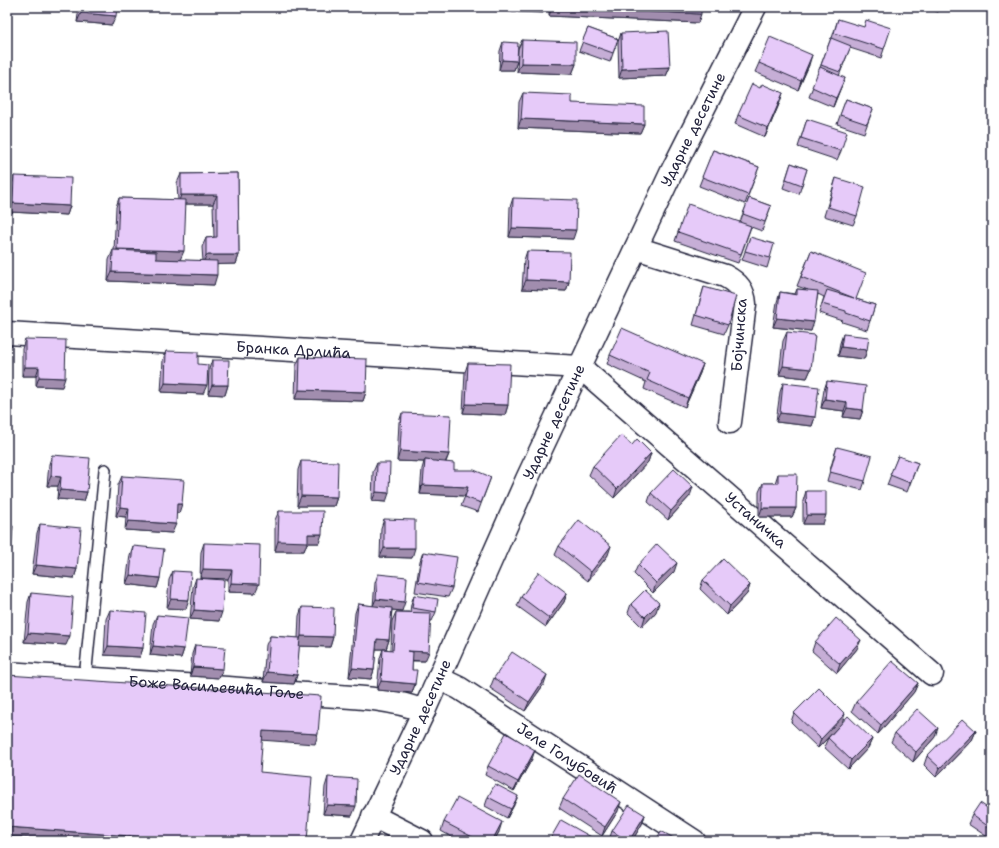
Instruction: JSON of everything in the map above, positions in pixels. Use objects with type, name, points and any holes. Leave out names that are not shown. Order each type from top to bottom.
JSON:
[{"type":"street","name":"Ударне десетине","points":[[362,841],[424,711],[527,479],[677,162],[755,7]]},
{"type":"street","name":"Бојчинска","points":[[636,248],[725,276],[737,284],[743,292],[745,304],[730,422]]},
{"type":"street","name":"Бранка Дрлића","points":[[7,333],[580,367]]},
{"type":"street","name":"Устаничка","points":[[580,367],[932,674]]},
{"type":"street","name":"Боже Васиљевића Гоље","points":[[7,674],[251,689],[383,700],[410,706],[424,711]]},
{"type":"street","name":"Јеле Голубовић","points":[[438,678],[459,688],[694,841]]},
{"type":"street","points":[[373,816],[422,841]]},
{"type":"lane","points":[[85,679],[105,470]]},
{"type":"lane","points":[[7,840],[16,841]]},
{"type":"building","points":[[81,7],[117,7],[116,16],[81,13]]},
{"type":"building","points":[[555,7],[701,7],[701,14]]},
{"type":"building","points":[[838,19],[864,27],[866,20],[891,28],[884,49],[834,33]]},
{"type":"building","points":[[588,28],[618,39],[613,53],[582,42]]},
{"type":"building","points":[[668,31],[670,67],[622,69],[621,33]]},
{"type":"building","points":[[770,37],[812,55],[801,81],[759,63]]},
{"type":"building","points":[[831,38],[851,46],[840,72],[821,65]]},
{"type":"building","points":[[522,40],[576,42],[576,64],[521,63]]},
{"type":"building","points":[[503,42],[518,43],[517,61],[502,60]]},
{"type":"building","points":[[820,67],[845,78],[836,98],[812,87]]},
{"type":"building","points":[[752,84],[760,88],[762,84],[783,93],[768,128],[738,115]]},
{"type":"building","points":[[523,93],[572,95],[572,103],[644,106],[644,124],[521,119]]},
{"type":"building","points":[[846,99],[873,109],[867,124],[840,115]]},
{"type":"building","points":[[807,119],[847,132],[841,151],[801,138]]},
{"type":"building","points":[[713,150],[759,167],[748,195],[702,177]]},
{"type":"building","points":[[791,163],[807,169],[802,185],[786,179]]},
{"type":"building","points":[[238,173],[239,255],[206,255],[206,238],[217,237],[217,195],[181,195],[181,174]]},
{"type":"building","points":[[14,176],[71,178],[70,206],[13,203]]},
{"type":"building","points":[[836,178],[865,187],[857,216],[828,207]]},
{"type":"building","points":[[119,198],[186,200],[184,251],[117,249]]},
{"type":"building","points":[[513,198],[577,200],[576,230],[512,228]]},
{"type":"building","points":[[749,198],[771,206],[765,222],[743,214]]},
{"type":"building","points":[[688,204],[751,226],[741,254],[678,232]]},
{"type":"building","points":[[750,237],[774,244],[770,258],[745,251]]},
{"type":"building","points":[[113,250],[156,252],[156,259],[217,261],[217,275],[112,272]]},
{"type":"building","points":[[527,251],[570,252],[569,282],[526,280]]},
{"type":"building","points":[[811,251],[866,273],[856,299],[875,305],[870,321],[846,313],[846,311],[822,304],[827,290],[854,298],[801,277]]},
{"type":"building","points":[[704,287],[736,296],[728,325],[696,315]]},
{"type":"building","points":[[797,289],[818,291],[814,322],[777,318],[780,292],[797,295]]},
{"type":"building","points":[[622,328],[703,364],[688,398],[647,380],[650,373],[610,355]]},
{"type":"building","points":[[787,332],[815,335],[811,369],[783,366]]},
{"type":"building","points":[[843,334],[869,337],[867,350],[841,347]]},
{"type":"building","points":[[25,339],[66,340],[65,378],[39,377],[39,367],[25,367]]},
{"type":"building","points":[[166,351],[198,352],[198,364],[208,365],[207,385],[165,383]]},
{"type":"building","points":[[300,357],[367,359],[366,392],[299,390]]},
{"type":"building","points":[[212,360],[229,360],[228,385],[212,385]]},
{"type":"building","points":[[468,363],[510,364],[508,405],[466,404]]},
{"type":"building","points":[[827,381],[866,386],[863,410],[847,408],[847,402],[825,399]]},
{"type":"building","points":[[783,383],[819,387],[815,417],[780,413]]},
{"type":"building","points":[[402,413],[451,415],[449,454],[400,451]]},
{"type":"building","points":[[621,435],[632,445],[637,439],[651,453],[617,489],[593,466]]},
{"type":"building","points":[[837,447],[872,456],[865,481],[830,472]]},
{"type":"building","points":[[52,455],[90,458],[87,492],[60,490],[61,477],[51,476]]},
{"type":"building","points":[[898,456],[918,463],[910,483],[890,475]]},
{"type":"building","points":[[425,460],[454,463],[454,470],[474,470],[491,477],[481,503],[465,497],[468,487],[423,485]]},
{"type":"building","points":[[301,461],[338,462],[337,497],[301,496]]},
{"type":"building","points":[[377,463],[390,463],[389,493],[376,492]]},
{"type":"building","points":[[674,469],[693,487],[671,511],[651,493]]},
{"type":"building","points":[[778,474],[797,474],[796,508],[762,508],[763,483],[778,483]]},
{"type":"building","points":[[122,476],[184,480],[182,504],[177,504],[176,524],[128,521],[129,508],[120,507]]},
{"type":"building","points":[[806,491],[826,491],[826,515],[807,515]]},
{"type":"building","points":[[279,511],[323,511],[322,534],[308,534],[308,542],[278,541]]},
{"type":"building","points":[[384,519],[415,520],[415,548],[384,548]]},
{"type":"building","points":[[579,520],[611,546],[591,572],[559,546]]},
{"type":"building","points":[[40,524],[81,528],[77,569],[36,565]]},
{"type":"building","points":[[7,525],[13,526],[11,550],[7,550]]},
{"type":"building","points":[[204,543],[260,545],[259,584],[231,583],[232,570],[203,569]]},
{"type":"building","points":[[657,544],[677,563],[656,583],[638,565]]},
{"type":"building","points":[[133,546],[164,549],[160,578],[130,575]]},
{"type":"building","points":[[423,552],[457,557],[452,588],[418,582]]},
{"type":"building","points":[[723,559],[750,585],[730,606],[703,580]]},
{"type":"building","points":[[173,571],[191,572],[189,600],[171,599]]},
{"type":"building","points":[[539,572],[567,593],[549,618],[521,597]]},
{"type":"building","points":[[378,574],[407,577],[405,602],[376,599]]},
{"type":"building","points":[[196,578],[224,580],[222,612],[194,610]]},
{"type":"building","points":[[645,590],[659,603],[645,617],[631,604]]},
{"type":"building","points":[[31,593],[73,597],[70,636],[28,633]]},
{"type":"building","points":[[414,595],[438,599],[436,612],[412,608]]},
{"type":"building","points":[[358,604],[392,608],[389,640],[377,639],[374,670],[352,668]]},
{"type":"building","points":[[302,607],[334,608],[333,637],[301,636]]},
{"type":"building","points":[[110,610],[146,613],[143,648],[108,646]]},
{"type":"building","points":[[396,612],[431,613],[429,652],[408,651],[413,652],[412,670],[417,670],[415,684],[381,681],[383,649],[393,650]]},
{"type":"building","points":[[157,615],[188,618],[184,649],[153,646]]},
{"type":"building","points":[[836,618],[861,640],[840,664],[815,642]]},
{"type":"building","points":[[270,636],[300,638],[297,675],[267,672]]},
{"type":"building","points":[[195,645],[225,647],[223,669],[193,667]]},
{"type":"building","points":[[512,652],[547,675],[529,702],[494,678]]},
{"type":"building","points":[[892,661],[918,683],[881,725],[856,702]]},
{"type":"building","points":[[7,675],[321,696],[318,734],[263,731],[260,772],[312,777],[307,841],[199,841],[7,827]]},
{"type":"building","points":[[819,688],[845,714],[821,739],[794,713]]},
{"type":"building","points":[[917,709],[938,728],[916,752],[895,733]]},
{"type":"building","points":[[848,716],[872,739],[851,760],[828,738]]},
{"type":"building","points":[[963,719],[976,731],[940,768],[927,756]]},
{"type":"building","points":[[506,733],[535,750],[518,782],[488,766]]},
{"type":"building","points":[[579,774],[621,802],[605,827],[563,799]]},
{"type":"building","points":[[328,777],[357,779],[356,806],[327,805]]},
{"type":"building","points":[[495,784],[518,796],[511,809],[488,797]]},
{"type":"building","points":[[457,798],[502,822],[492,841],[480,841],[444,822]]},
{"type":"building","points":[[980,803],[992,811],[992,829],[972,815]]},
{"type":"building","points":[[629,805],[645,815],[628,841],[612,831]]},
{"type":"building","points":[[561,820],[593,838],[592,841],[549,841]]},
{"type":"building","points":[[661,831],[679,841],[656,841]]}]
